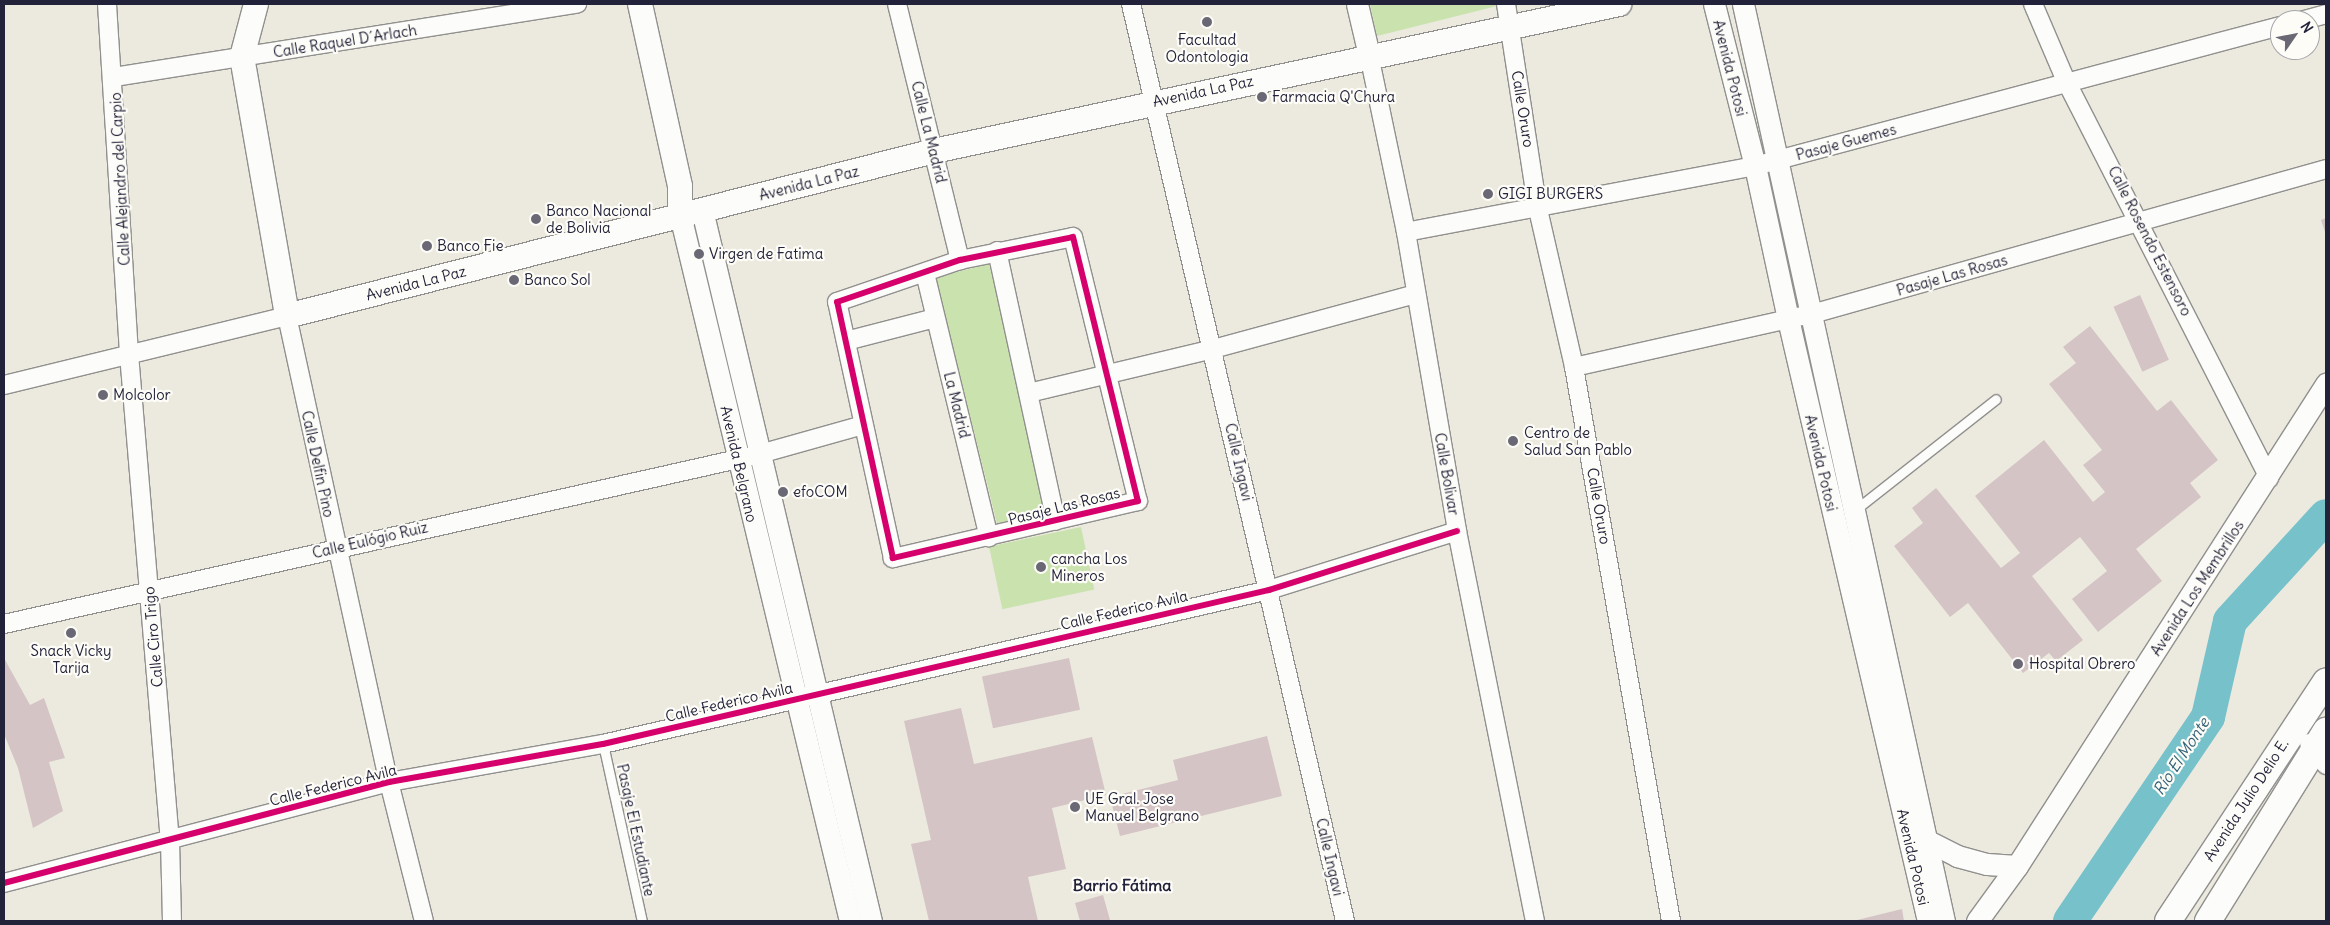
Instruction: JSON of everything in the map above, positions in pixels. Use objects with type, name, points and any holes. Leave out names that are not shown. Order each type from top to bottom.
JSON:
[{"type":"main road","name":"Calle Delfin Pino","points":[[256,4],[242,57],[287,316]]},
{"type":"main road","name":"Avenida Belgrano","points":[[640,4],[680,186],[691,213]]},
{"type":"main road","name":"Avenida La Paz","points":[[287,316],[934,151],[1369,55],[1619,4]]},
{"type":"main road","name":"Avenida Julio Delio E.","points":[[2168,921],[2294,726],[2326,681]]},
{"type":"main road","name":"Avenida Julio Delio E.","points":[[2208,921],[2322,748]]},
{"type":"street","name":"Calle Alejandro del Carpio","points":[[107,4],[114,77],[129,354]]},
{"type":"street","name":"Calle Raquel D´Arlach","points":[[114,77],[577,4]]},
{"type":"street","name":"Calle La Madrid","points":[[897,4],[960,260]]},
{"type":"street","name":"Calle Ingavi","points":[[1131,4],[1345,921]]},
{"type":"street","points":[[1357,4],[1369,55]]},
{"type":"street","name":"Calle Oruro","points":[[1506,4],[1538,205],[1574,367],[1671,921]]},
{"type":"street","name":"Avenida Potosi","points":[[1714,4],[1755,166],[1834,517],[1918,842],[1944,921]]},
{"type":"street","name":"Avenida Potosi","points":[[1743,4],[1855,510],[1918,842],[1928,921]]},
{"type":"street","name":"Calle Rosendo Estensoro","points":[[2033,4],[2066,80],[2141,222],[2269,478]]},
{"type":"street","name":"Pasaje Guemes","points":[[1406,232],[1538,205],[1755,166],[2066,80],[2270,29]]},
{"type":"street","name":"Calle Bolivar","points":[[1369,55],[1406,232],[1415,294],[1457,532],[1535,921]]},
{"type":"street","name":"Pasaje Las Rosas","points":[[1574,367],[1812,314],[2326,169]]},
{"type":"street","name":"Avenida Belgrano","points":[[691,213],[760,454],[871,921]]},
{"type":"street","name":"Avenida Belgrano","points":[[691,213],[738,458],[845,920]]},
{"type":"street","name":"Pasaje Las Rosas","points":[[1073,237],[1138,501],[893,558],[837,302],[960,260],[996,251],[1073,237]]},
{"type":"street","name":"Pasaje Las Rosas","points":[[996,251],[1056,521]]},
{"type":"street","name":"La Madrid","points":[[925,273],[989,537]]},
{"type":"street","points":[[1029,393],[1213,349],[1415,294]]},
{"type":"street","name":"Avenida La Paz","points":[[4,385],[287,316]]},
{"type":"street","name":"Calle Delfin Pino","points":[[287,316],[336,548],[389,782],[424,921]]},
{"type":"street","points":[[846,342],[935,318]]},
{"type":"street","name":"Calle Ciro Trigo","points":[[129,354],[170,840],[172,921]]},
{"type":"street","name":"Avenida Los Membrillos","points":[[1977,921],[2017,866],[2269,478],[2326,384]]},
{"type":"street","points":[[760,454],[863,425]]},
{"type":"street","name":"Calle Eulógio Ruiz","points":[[4,624],[760,454]]},
{"type":"street","name":"Calle Federico Avila","points":[[4,883],[389,782],[603,744],[1269,590],[1457,532]]},
{"type":"street","points":[[2294,726],[2322,748]]},
{"type":"street","points":[[1918,842],[1986,864],[2017,866]]},
{"type":"lane","points":[[1834,517],[1855,510],[1996,399]]},
{"type":"lane","name":"Pasaje El Estudiante","points":[[603,744],[642,921]]},
{"type":"green space","points":[[1370,4],[1497,4],[1497,6],[1377,36]]},
{"type":"green space","points":[[989,264],[1052,518],[999,532],[936,277]]},
{"type":"green space","name":"cancha Los Mineros","points":[[1081,527],[1094,590],[1002,609],[989,547]]},
{"type":"building","points":[[2326,218],[2326,235],[2321,220]]},
{"type":"building","points":[[2140,295],[2169,360],[2142,372],[2114,307]]},
{"type":"building","points":[[2090,326],[2157,411],[2171,400],[2218,460],[2190,483],[2201,497],[2136,549],[2162,581],[2098,632],[2072,599],[2107,571],[2080,537],[2032,576],[2083,640],[2056,661],[2049,653],[2023,673],[1968,603],[1950,617],[1894,546],[1923,523],[1912,508],[1936,488],[2001,568],[2020,553],[1975,496],[2044,440],[2093,502],[2105,492],[2083,465],[2102,450],[2049,384],[2076,363],[2063,347]]},
{"type":"building","points":[[4,658],[30,705],[44,698],[65,758],[49,762],[63,811],[33,828],[18,768],[4,734]]},
{"type":"building","points":[[1069,658],[1080,710],[993,728],[982,677]]},
{"type":"building","points":[[961,708],[974,764],[1092,737],[1106,795],[1052,808],[1066,869],[1028,877],[1038,921],[929,921],[911,844],[931,840],[904,721]]},
{"type":"building","points":[[1267,736],[1282,796],[1120,836],[1110,797],[1178,780],[1173,760]]},
{"type":"building","points":[[1103,895],[1110,920],[1080,921],[1075,903]]},
{"type":"building","points":[[1902,909],[1904,921],[1853,921]]},
{"type":"waterway","name":"Río El Monte","points":[[2070,921],[2208,717],[2230,621],[2326,516]]},
{"type":"cycle path","points":[[1073,237],[1138,501],[893,558],[837,302],[960,260],[1073,237]]},
{"type":"cycle path","points":[[4,883],[389,782],[603,744],[1269,590],[1457,531]]},
{"type":"place","name":"Facultad Odontologia","points":[[1207,22]]},
{"type":"place","name":"Farmacia Q'Chura","points":[[1262,97]]},
{"type":"place","name":"GIGI BURGERS","points":[[1488,194]]},
{"type":"place","name":"Banco Nacional de Bolivia","points":[[536,219]]},
{"type":"place","name":"Banco Fie","points":[[427,246]]},
{"type":"place","name":"Virgen de Fatima","points":[[699,254]]},
{"type":"place","name":"Banco Sol","points":[[514,280]]},
{"type":"place","name":"Molcolor","points":[[103,395]]},
{"type":"place","name":"Centro de Salud San Pablo","points":[[1513,441]]},
{"type":"place","name":"efoCOM","points":[[783,492]]},
{"type":"place","name":"cancha Los Mineros","points":[[1041,567]]},
{"type":"place","name":"Snack Vicky Tarija","points":[[71,633]]},
{"type":"place","name":"Hospital Obrero","points":[[2018,664]]},
{"type":"place","name":"UE Gral. Jose Manuel Belgrano","points":[[1075,807]]},
{"type":"district","name":"Barrio Fátima","points":[[1122,885]]}]
